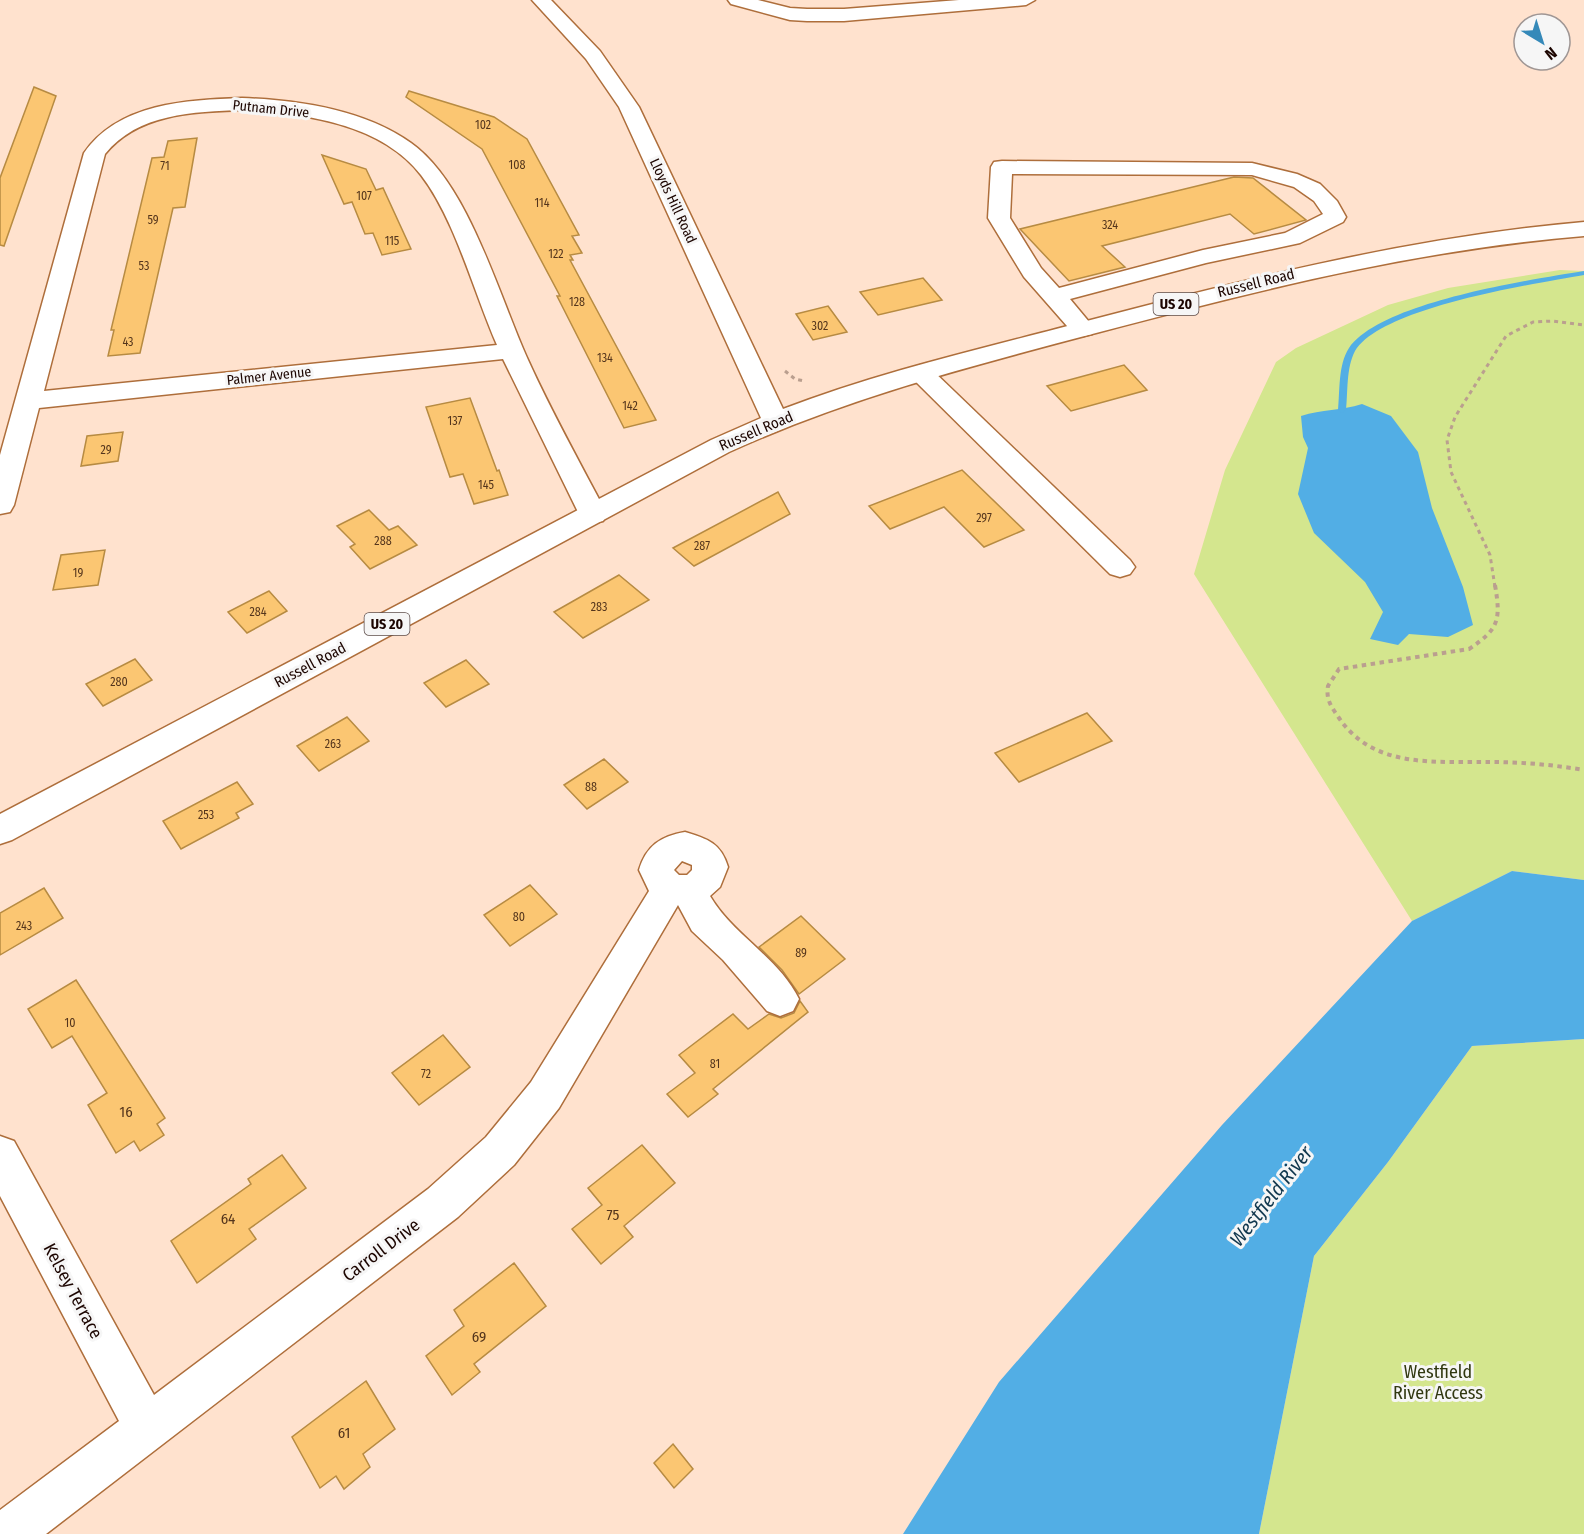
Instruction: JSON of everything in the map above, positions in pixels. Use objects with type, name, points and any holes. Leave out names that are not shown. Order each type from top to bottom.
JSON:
[{"type":"street","name":"Lloyds Hill Road","points":[[541,0],[593,55],[629,107],[776,421]]},
{"type":"street","points":[[737,0],[790,14],[844,15],[1026,0]]},
{"type":"street","name":"Putnam Drive","points":[[0,505],[95,153],[110,134],[135,122],[166,113],[213,105],[253,104],[336,118],[376,132],[421,161],[435,181],[467,242],[512,351],[593,514]]},
{"type":"street","points":[[1054,296],[1203,257],[1293,238],[1335,217],[1330,202],[1311,188],[1281,174],[1252,169],[1002,167],[999,218],[1032,272],[1083,328]]},
{"type":"street","name":"Russell Road","points":[[0,830],[720,446],[776,421],[921,373],[1083,328],[1342,262],[1475,239],[1584,229]]},
{"type":"street","name":"Palmer Avenue","points":[[27,401],[512,351]]},
{"type":"street","points":[[921,373],[1120,567]]},
{"type":"street","name":"Carroll Drive","points":[[7,1534],[442,1203],[500,1151],[545,1095],[679,889],[705,920],[736,950],[780,999]]},
{"type":"street","name":"Kelsey Terrace","points":[[0,1155],[147,1428]]},
{"type":"path","points":[[1584,325],[1537,321],[1526,323],[1513,330],[1450,428],[1447,451],[1451,472],[1493,565],[1499,608],[1496,627],[1480,643],[1461,651],[1345,666],[1331,676],[1327,698],[1334,713],[1356,740],[1387,757],[1419,763],[1495,762],[1584,770]]},
{"type":"green space","points":[[1560,270],[1584,271],[1584,880],[1512,871],[1412,921],[1194,574],[1225,470],[1276,362],[1296,348],[1388,305],[1448,288]]},
{"type":"green space","name":"Westfield River Access","points":[[1584,1039],[1584,1534],[1259,1534],[1314,1256],[1388,1162],[1472,1046]]},
{"type":"water","points":[[1362,404],[1391,416],[1418,452],[1432,508],[1463,587],[1473,625],[1448,637],[1409,634],[1398,645],[1370,639],[1383,612],[1365,582],[1314,533],[1298,494],[1308,448],[1303,437],[1301,416]]},
{"type":"water","name":"Westfield River","points":[[1512,871],[1584,880],[1584,1039],[1472,1046],[1388,1162],[1314,1256],[1259,1534],[903,1534],[999,1382],[1222,1125],[1412,921]]},
{"type":"building","points":[[34,87],[56,96],[4,246],[0,245],[0,178]]},
{"type":"building","points":[[409,91],[494,117],[527,139],[579,235],[572,236],[582,253],[570,255],[573,260],[570,260],[656,420],[624,428],[557,296],[560,296],[482,149],[406,97]]},
{"type":"building","points":[[197,138],[185,207],[173,208],[140,353],[108,356],[114,330],[111,330],[152,158],[164,157],[168,141]]},
{"type":"building","points":[[322,155],[366,169],[376,190],[383,188],[411,249],[382,255],[373,233],[365,234],[352,202],[344,204]]},
{"type":"building","points":[[1234,177],[1253,178],[1306,220],[1254,234],[1230,214],[1102,246],[1125,267],[1069,281],[1020,229]]},
{"type":"building","points":[[923,278],[942,300],[878,315],[860,292]]},
{"type":"building","points":[[828,306],[847,332],[813,340],[796,314]]},
{"type":"building","points":[[1124,365],[1147,390],[1071,411],[1047,386]]},
{"type":"building","points":[[470,398],[508,495],[474,504],[463,474],[450,477],[426,407]]},
{"type":"building","points":[[123,432],[118,461],[81,466],[87,436]]},
{"type":"building","points":[[962,470],[1024,530],[984,547],[944,507],[890,529],[869,506]]},
{"type":"building","points":[[778,492],[790,514],[694,566],[673,548]]},
{"type":"building","points":[[369,510],[389,530],[398,526],[417,545],[370,569],[350,547],[355,544],[337,526]]},
{"type":"building","points":[[105,550],[98,585],[53,590],[61,555]]},
{"type":"building","points":[[619,575],[649,600],[583,638],[554,612]]},
{"type":"building","points":[[269,591],[287,611],[247,633],[228,612]]},
{"type":"building","points":[[135,659],[152,680],[103,706],[86,684]]},
{"type":"building","points":[[466,660],[489,684],[446,707],[424,683]]},
{"type":"building","points":[[1087,713],[1112,741],[1019,782],[995,753]]},
{"type":"building","points":[[347,717],[369,741],[319,771],[297,746]]},
{"type":"building","points":[[604,759],[628,782],[587,809],[564,785]]},
{"type":"building","points":[[237,782],[253,804],[236,813],[239,818],[181,849],[163,821]]},
{"type":"building","points":[[530,885],[557,914],[510,946],[484,915]]},
{"type":"building","points":[[44,888],[63,918],[0,955],[0,913]]},
{"type":"building","points":[[801,916],[845,959],[799,994],[782,970],[759,947]]},
{"type":"building","points":[[76,980],[165,1118],[157,1124],[164,1135],[140,1151],[134,1141],[116,1153],[88,1105],[107,1093],[72,1036],[52,1048],[28,1009]]},
{"type":"building","points":[[800,1001],[808,1012],[713,1089],[718,1094],[688,1117],[667,1094],[695,1073],[679,1055],[733,1014],[748,1029],[769,1014],[781,1018],[794,1013]]},
{"type":"building","points":[[443,1035],[470,1067],[419,1105],[392,1073]]},
{"type":"building","points":[[642,1145],[675,1183],[624,1226],[633,1237],[601,1264],[572,1229],[602,1205],[588,1188]]},
{"type":"building","points":[[282,1155],[306,1188],[249,1229],[256,1239],[197,1283],[171,1241],[251,1184],[248,1179]]},
{"type":"building","points":[[514,1263],[546,1306],[474,1364],[480,1372],[452,1395],[426,1356],[464,1326],[454,1310]]},
{"type":"building","points":[[366,1381],[395,1429],[363,1454],[370,1467],[344,1489],[336,1476],[320,1488],[292,1437]]},
{"type":"building","points":[[673,1444],[693,1469],[674,1488],[654,1463]]},
{"type":"waterway","points":[[1342,410],[1347,362],[1353,348],[1368,333],[1392,320],[1424,308],[1496,289],[1584,273]]}]
